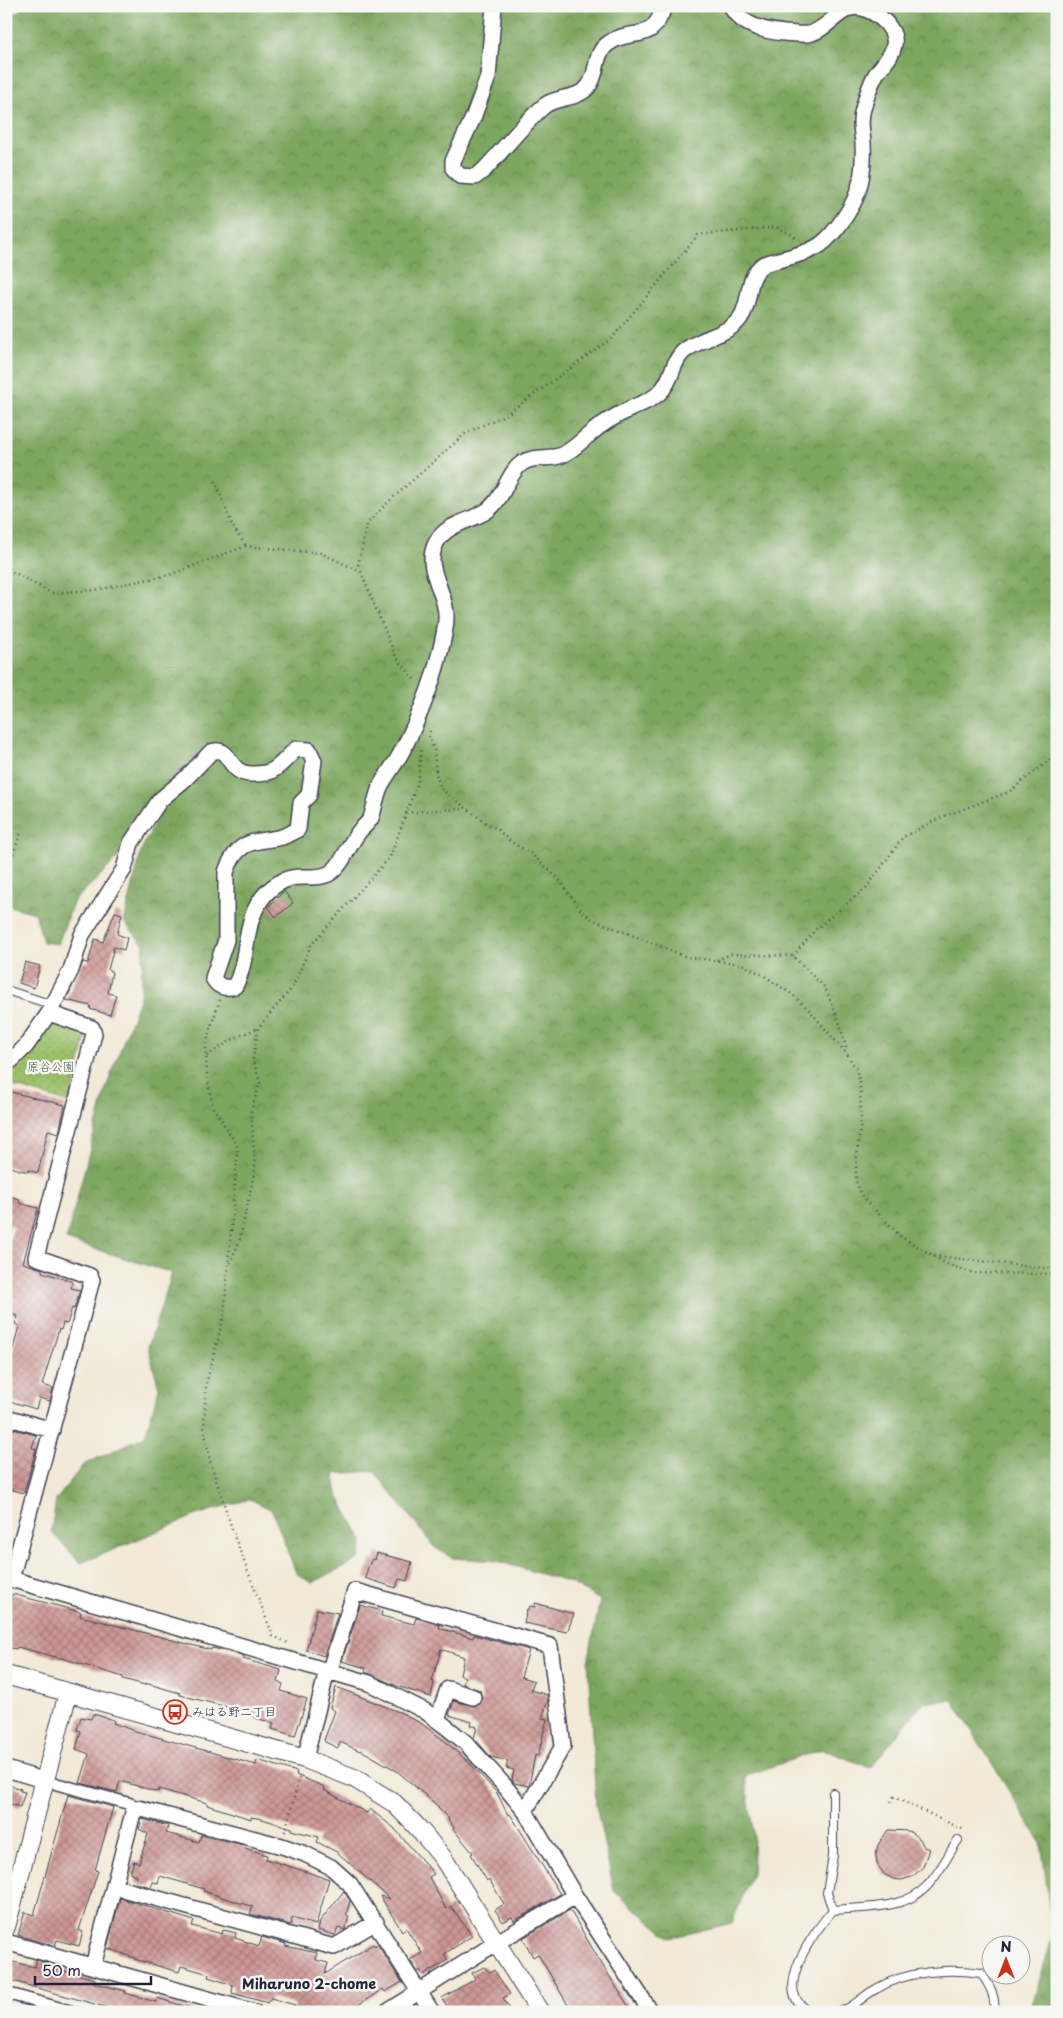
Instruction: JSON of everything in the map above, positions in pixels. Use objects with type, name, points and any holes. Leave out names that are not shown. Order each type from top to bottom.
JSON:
[{"type":"street","points":[[494,6],[488,77],[473,118],[453,161],[453,168],[460,176],[475,176],[484,170],[545,105],[581,93],[591,83],[600,54],[606,44],[622,36],[648,32],[660,18],[664,6]]},
{"type":"street","points":[[6,1063],[12,1060],[26,1046],[51,1009],[71,970],[82,936],[124,869],[131,843],[160,800],[185,780],[211,752],[216,750],[221,750],[239,772],[244,775],[273,770],[296,749],[309,750],[314,761],[309,795],[301,803],[298,829],[285,836],[250,842],[230,862],[226,872],[226,940],[213,978],[224,987],[235,986],[239,979],[258,903],[267,892],[292,878],[322,876],[334,871],[359,832],[369,822],[380,788],[398,759],[427,695],[447,617],[442,593],[435,579],[432,560],[435,544],[441,536],[450,528],[491,508],[502,495],[516,469],[525,461],[561,455],[619,414],[657,396],[667,385],[676,360],[681,354],[696,343],[730,328],[740,318],[744,312],[749,286],[758,268],[764,264],[816,248],[824,242],[848,212],[862,178],[863,141],[860,130],[862,111],[875,75],[891,55],[894,38],[892,31],[882,20],[865,8],[851,8],[811,34],[784,34],[765,30],[742,20],[731,6]]},
{"type":"street","points":[[51,1009],[92,1028],[94,1034],[36,1257],[90,1276],[92,1280],[11,1579],[369,1683],[424,1711],[465,1742],[525,1811],[576,1896],[651,2012]]},
{"type":"street","points":[[6,1417],[52,1430]]},
{"type":"street","points":[[303,1764],[327,1671],[331,1666],[355,1591],[550,1646],[563,1746],[525,1811]]},
{"type":"street","points":[[6,1675],[354,1778],[394,1803],[421,1831],[443,1858],[540,2012]]},
{"type":"street","points":[[437,1720],[448,1690],[473,1697]]},
{"type":"street","points":[[6,1927],[51,1783],[68,1693]]},
{"type":"street","points":[[6,1769],[131,1804],[134,1809],[93,1966]]},
{"type":"street","points":[[134,1809],[138,1808],[282,1846],[305,1854],[330,1867],[350,1884],[432,2012]]},
{"type":"street","points":[[114,1887],[334,1947],[376,1922]]},
{"type":"street","points":[[387,2012],[496,1943],[576,1896]]},
{"type":"street","points":[[6,1942],[254,2012]]},
{"type":"street","points":[[6,1993],[72,2012]]},
{"type":"lane","points":[[6,990],[51,1009]]},
{"type":"lane","points":[[833,1792],[833,1855],[827,1893],[833,1910]]},
{"type":"lane","points":[[813,2012],[807,2010],[795,1997],[793,1978],[801,1958],[819,1925],[833,1910],[898,1903],[913,1897],[928,1886],[958,1840]]},
{"type":"lane","points":[[840,2012],[894,1979],[930,1972],[962,1970],[981,1973],[989,1985],[995,2000],[994,2012]]},
{"type":"path","points":[[357,570],[367,524],[386,504],[466,433],[507,414],[612,338],[698,235],[776,227],[794,236],[802,253]]},
{"type":"path","points":[[216,481],[233,527],[246,546]]},
{"type":"path","points":[[6,564],[13,572],[51,593],[96,590],[169,575],[246,546],[322,553],[361,572],[395,654],[427,695]]},
{"type":"path","points":[[430,728],[429,737],[434,750],[436,774],[441,789],[466,809],[496,828],[511,842],[530,853],[558,878],[582,912],[594,920],[687,957],[742,964],[793,995],[848,1054]]},
{"type":"path","points":[[206,1056],[233,1039],[258,1028],[292,988],[311,945],[390,857],[418,782],[422,741]]},
{"type":"path","points":[[793,956],[817,928],[867,887],[903,837],[942,817],[1009,792],[1057,754]]},
{"type":"path","points":[[406,813],[466,809]]},
{"type":"path","points":[[6,866],[11,860],[21,832]]},
{"type":"path","points":[[716,961],[731,954],[793,956],[825,988],[839,1021],[848,1054],[856,1069],[860,1083],[861,1121],[856,1165],[856,1180],[859,1190],[868,1204],[900,1236],[949,1266],[973,1274],[1057,1273]]},
{"type":"path","points":[[224,987],[210,1029],[206,1056],[207,1078],[213,1107],[238,1147],[224,1315],[206,1385],[204,1428],[210,1462],[235,1538],[273,1636]]},
{"type":"path","points":[[229,1267],[240,1239],[255,1169],[251,1111],[260,1083],[253,1059],[258,1028]]},
{"type":"path","points":[[933,1256],[1053,1269],[1057,1273]]},
{"type":"path","points":[[282,1846],[303,1764]]},
{"type":"path","points":[[891,1802],[894,1797],[963,1829],[958,1840]]},
{"type":"green space","points":[[27,6],[1057,6],[1057,2012],[1030,2012],[1053,1935],[1041,1843],[953,1700],[924,1702],[870,1768],[823,1749],[745,1776],[754,1836],[752,1873],[732,1923],[670,1938],[614,1891],[596,1806],[588,1662],[600,1600],[571,1583],[497,1561],[452,1558],[434,1547],[374,1471],[334,1474],[337,1494],[363,1541],[359,1559],[312,1583],[296,1573],[272,1510],[250,1499],[199,1514],[81,1563],[51,1532],[56,1500],[83,1465],[145,1436],[159,1388],[148,1347],[172,1273],[66,1240],[106,1088],[140,997],[144,945],[124,922],[142,848],[166,802],[158,793],[116,860],[74,901],[58,944],[43,942],[35,913],[6,905],[6,19]]},
{"type":"green space","name":"原谷公園","points":[[53,1023],[83,1032],[86,1037],[70,1103],[6,1084],[6,1068],[47,1024]]},
{"type":"building","points":[[284,891],[293,903],[276,917],[268,907]]},
{"type":"building","points":[[115,912],[122,914],[117,934],[127,938],[124,950],[114,947],[108,970],[112,972],[108,993],[116,995],[110,1015],[90,1009],[91,1006],[66,1000],[83,962],[88,963],[95,939],[103,942]]},
{"type":"building","points":[[25,962],[40,966],[34,988],[19,983]]},
{"type":"building","points":[[6,1091],[65,1105],[59,1133],[48,1130],[38,1173],[6,1166]]},
{"type":"building","points":[[6,1195],[20,1199],[19,1203],[38,1208],[23,1263],[42,1269],[42,1272],[73,1282],[71,1288],[80,1290],[67,1324],[63,1323],[61,1330],[59,1329],[42,1385],[53,1388],[50,1401],[39,1398],[36,1409],[6,1400],[6,1347],[13,1349],[19,1326],[15,1324],[18,1316],[6,1313],[6,1251],[14,1226],[6,1225]]},
{"type":"building","points":[[6,1427],[36,1435],[32,1448],[36,1449],[24,1493],[6,1488]]},
{"type":"building","points":[[377,1553],[412,1562],[407,1581],[399,1579],[396,1588],[365,1578],[368,1567],[372,1559],[375,1560]]},
{"type":"building","points":[[12,1594],[81,1612],[80,1616],[211,1650],[212,1648],[230,1652],[244,1656],[243,1659],[281,1670],[278,1682],[283,1684],[281,1691],[307,1699],[295,1736],[272,1729],[274,1723],[255,1718],[255,1716],[239,1710],[180,1695],[180,1693],[145,1683],[145,1685],[123,1679],[123,1677],[68,1660],[17,1647],[16,1649],[6,1647],[6,1619]]},
{"type":"building","points":[[535,1603],[574,1614],[567,1632],[524,1623],[527,1609],[530,1606],[535,1607]]},
{"type":"building","points":[[360,1605],[382,1611],[381,1616],[414,1624],[416,1618],[440,1625],[439,1628],[473,1638],[474,1635],[529,1650],[521,1677],[534,1681],[531,1690],[547,1695],[548,1700],[542,1718],[547,1719],[538,1756],[535,1755],[529,1786],[514,1783],[512,1780],[514,1770],[506,1768],[508,1761],[491,1757],[474,1738],[477,1727],[471,1725],[472,1722],[449,1715],[454,1701],[474,1706],[480,1704],[482,1699],[480,1690],[463,1684],[465,1677],[460,1675],[464,1657],[441,1649],[432,1681],[434,1682],[431,1697],[397,1686],[365,1672],[366,1668],[342,1661]]},
{"type":"building","points":[[317,1609],[338,1613],[324,1656],[306,1650]]},
{"type":"building","points":[[336,1687],[404,1714],[422,1724],[467,1760],[497,1793],[508,1815],[510,1814],[560,1894],[514,1921],[512,1917],[503,1922],[495,1910],[504,1904],[489,1879],[487,1881],[471,1854],[473,1853],[453,1829],[449,1819],[439,1807],[397,1771],[361,1750],[340,1742],[338,1748],[325,1742],[324,1740],[335,1711],[330,1708]]},
{"type":"building","points":[[93,1714],[114,1720],[113,1723],[132,1730],[256,1765],[257,1760],[297,1772],[296,1775],[325,1787],[324,1790],[367,1813],[370,1809],[394,1828],[434,1874],[429,1877],[446,1909],[451,1906],[472,1936],[444,1954],[448,1960],[423,1975],[420,1970],[418,1972],[410,1960],[422,1953],[406,1928],[402,1931],[380,1896],[390,1899],[337,1852],[317,1842],[319,1837],[291,1830],[292,1828],[262,1819],[251,1817],[251,1819],[207,1805],[207,1803],[159,1789],[158,1792],[120,1781],[117,1792],[80,1783],[89,1754],[76,1749],[81,1731],[77,1730],[81,1717],[91,1719]]},
{"type":"building","points":[[6,1784],[25,1792],[20,1807],[6,1803]]},
{"type":"building","points":[[68,1795],[113,1807],[95,1870],[98,1871],[79,1930],[83,1932],[79,1946],[57,1940],[55,1946],[18,1935],[25,1912],[34,1915]]},
{"type":"building","points":[[142,1819],[168,1826],[166,1833],[199,1842],[201,1835],[243,1845],[242,1847],[267,1855],[266,1859],[329,1879],[316,1925],[292,1918],[291,1925],[250,1914],[253,1907],[203,1891],[204,1889],[160,1876],[158,1883],[153,1882],[151,1887],[136,1883],[137,1876],[130,1873],[134,1861],[139,1863],[148,1834],[139,1829]]},
{"type":"building","points":[[888,1830],[909,1831],[920,1839],[924,1847],[929,1849],[923,1867],[912,1877],[901,1880],[893,1879],[884,1874],[877,1864],[878,1845]]},
{"type":"building","points":[[344,1891],[350,1901],[346,1915],[349,1916],[345,1930],[338,1928],[335,1935],[318,1930],[320,1921]]},
{"type":"building","points":[[120,1898],[194,1921],[192,1926],[222,1934],[223,1930],[236,1933],[235,1938],[259,1946],[262,1937],[286,1944],[285,1946],[317,1953],[316,1960],[328,1963],[325,1974],[373,1944],[375,1946],[377,1944],[402,1982],[385,1992],[383,1989],[358,2005],[362,2012],[293,2012],[295,2005],[271,1998],[268,2003],[232,1993],[233,1985],[208,1977],[209,1974],[181,1966],[179,1972],[134,1959],[107,1948]]},
{"type":"building","points":[[570,1910],[632,2012],[572,2012],[538,1954],[533,1957],[523,1938]]},
{"type":"building","points":[[37,1960],[48,1964],[47,1966],[95,1979],[94,1983],[126,1991],[125,1993],[156,2002],[157,1998],[193,2009],[193,2012],[123,2012],[9,1980],[13,1962],[35,1967]]},
{"type":"building","points":[[484,1967],[490,1972],[494,1970],[510,1994],[503,1998],[512,2012],[450,2012],[442,1998],[475,1979],[472,1973]]},
{"type":"place","name":"みはる野二丁目","points":[[175,1712]]},
{"type":"district","name":"Miharuno 2-chome","points":[[309,1984]]}]
